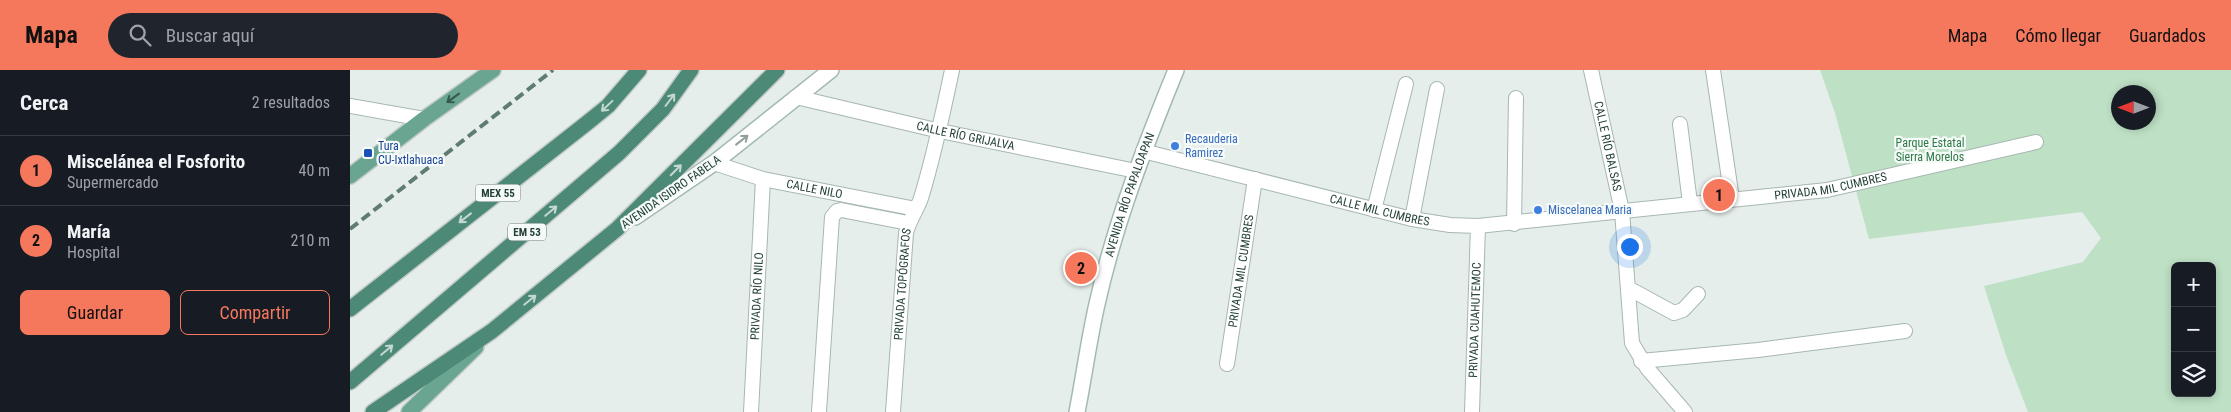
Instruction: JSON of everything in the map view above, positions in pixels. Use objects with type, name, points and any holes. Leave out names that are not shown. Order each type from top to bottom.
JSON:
[{"type":"highway","name":"MEX 55","points":[[350,308],[608,106],[639,70]]},
{"type":"highway","name":"EM 53","points":[[350,382],[619,153],[663,109],[691,70]]},
{"type":"highway","name":"AVENIDA ISIDRO FABELA","points":[[617,229],[777,70]]},
{"type":"highway","points":[[373,412],[492,331],[617,229]]},
{"type":"main road","points":[[350,176],[424,119],[493,70]]},
{"type":"main road","name":"AVENIDA ISIDRO FABELA","points":[[617,229],[714,163],[831,70]]},
{"type":"main road","name":"AVENIDA RÍO PAPALOAPAN","points":[[1077,412],[1097,303],[1136,171],[1176,70]]},
{"type":"main road","points":[[409,412],[492,331]]},
{"type":"street","points":[[908,223],[916,209],[940,131],[952,70]]},
{"type":"street","name":"CALLE RÍO BALSAS","points":[[1591,70],[1622,211],[1632,344],[1641,361],[1685,412]]},
{"type":"street","points":[[1713,70],[1732,199]]},
{"type":"street","points":[[1374,210],[1406,84]]},
{"type":"street","points":[[1412,218],[1437,89]]},
{"type":"street","name":"CALLE RÍO GRIJALVA","points":[[796,98],[940,131],[1136,171]]},
{"type":"street","points":[[1514,224],[1516,98]]},
{"type":"street","points":[[350,106],[424,119]]},
{"type":"street","points":[[1680,124],[1690,203]]},
{"type":"street","name":"PRIVADA MIL CUMBRES","points":[[1622,211],[1827,190],[2036,142]]},
{"type":"street","name":"CALLE MIL CUMBRES","points":[[1143,152],[1374,210],[1450,225],[1514,224],[1622,211]]},
{"type":"street","name":"CALLE NILO","points":[[714,163],[763,179],[916,209]]},
{"type":"street","name":"PRIVADA RÍO NILO","points":[[751,412],[763,179]]},
{"type":"street","name":"PRIVADA MIL CUMBRES","points":[[1227,364],[1256,179]]},
{"type":"street","name":"PRIVADA TOPÓGRAFOS","points":[[819,412],[832,217],[837,211],[841,210],[908,223],[893,412]]},
{"type":"street","name":"PRIVADA CUAHUTEMOC","points":[[1472,412],[1478,226]]},
{"type":"street","points":[[1628,288],[1670,313],[1683,310],[1698,294]]},
{"type":"street","points":[[1641,361],[1758,350],[1905,331]]},
{"type":"green space","name":"Parque Estatal Sierra Morelos","points":[[1820,70],[2231,70],[2231,412],[2028,412],[2006,355],[1984,286],[2083,262],[2101,238],[2082,212],[1869,239],[1835,113]]},
{"type":"railway","points":[[350,229],[553,70]]},
{"type":"place","name":"Recauderia Ramirez","points":[[1175,146]]},
{"type":"place","name":"Tura CU-Ixtlahuaca","points":[[368,153]]},
{"type":"place","name":"Miscelánea el Fosforito","points":[[1719,195]]},
{"type":"place","name":"Miscelanea Maria","points":[[1538,210]]},
{"type":"place","name":"María","points":[[1081,268]]}]
